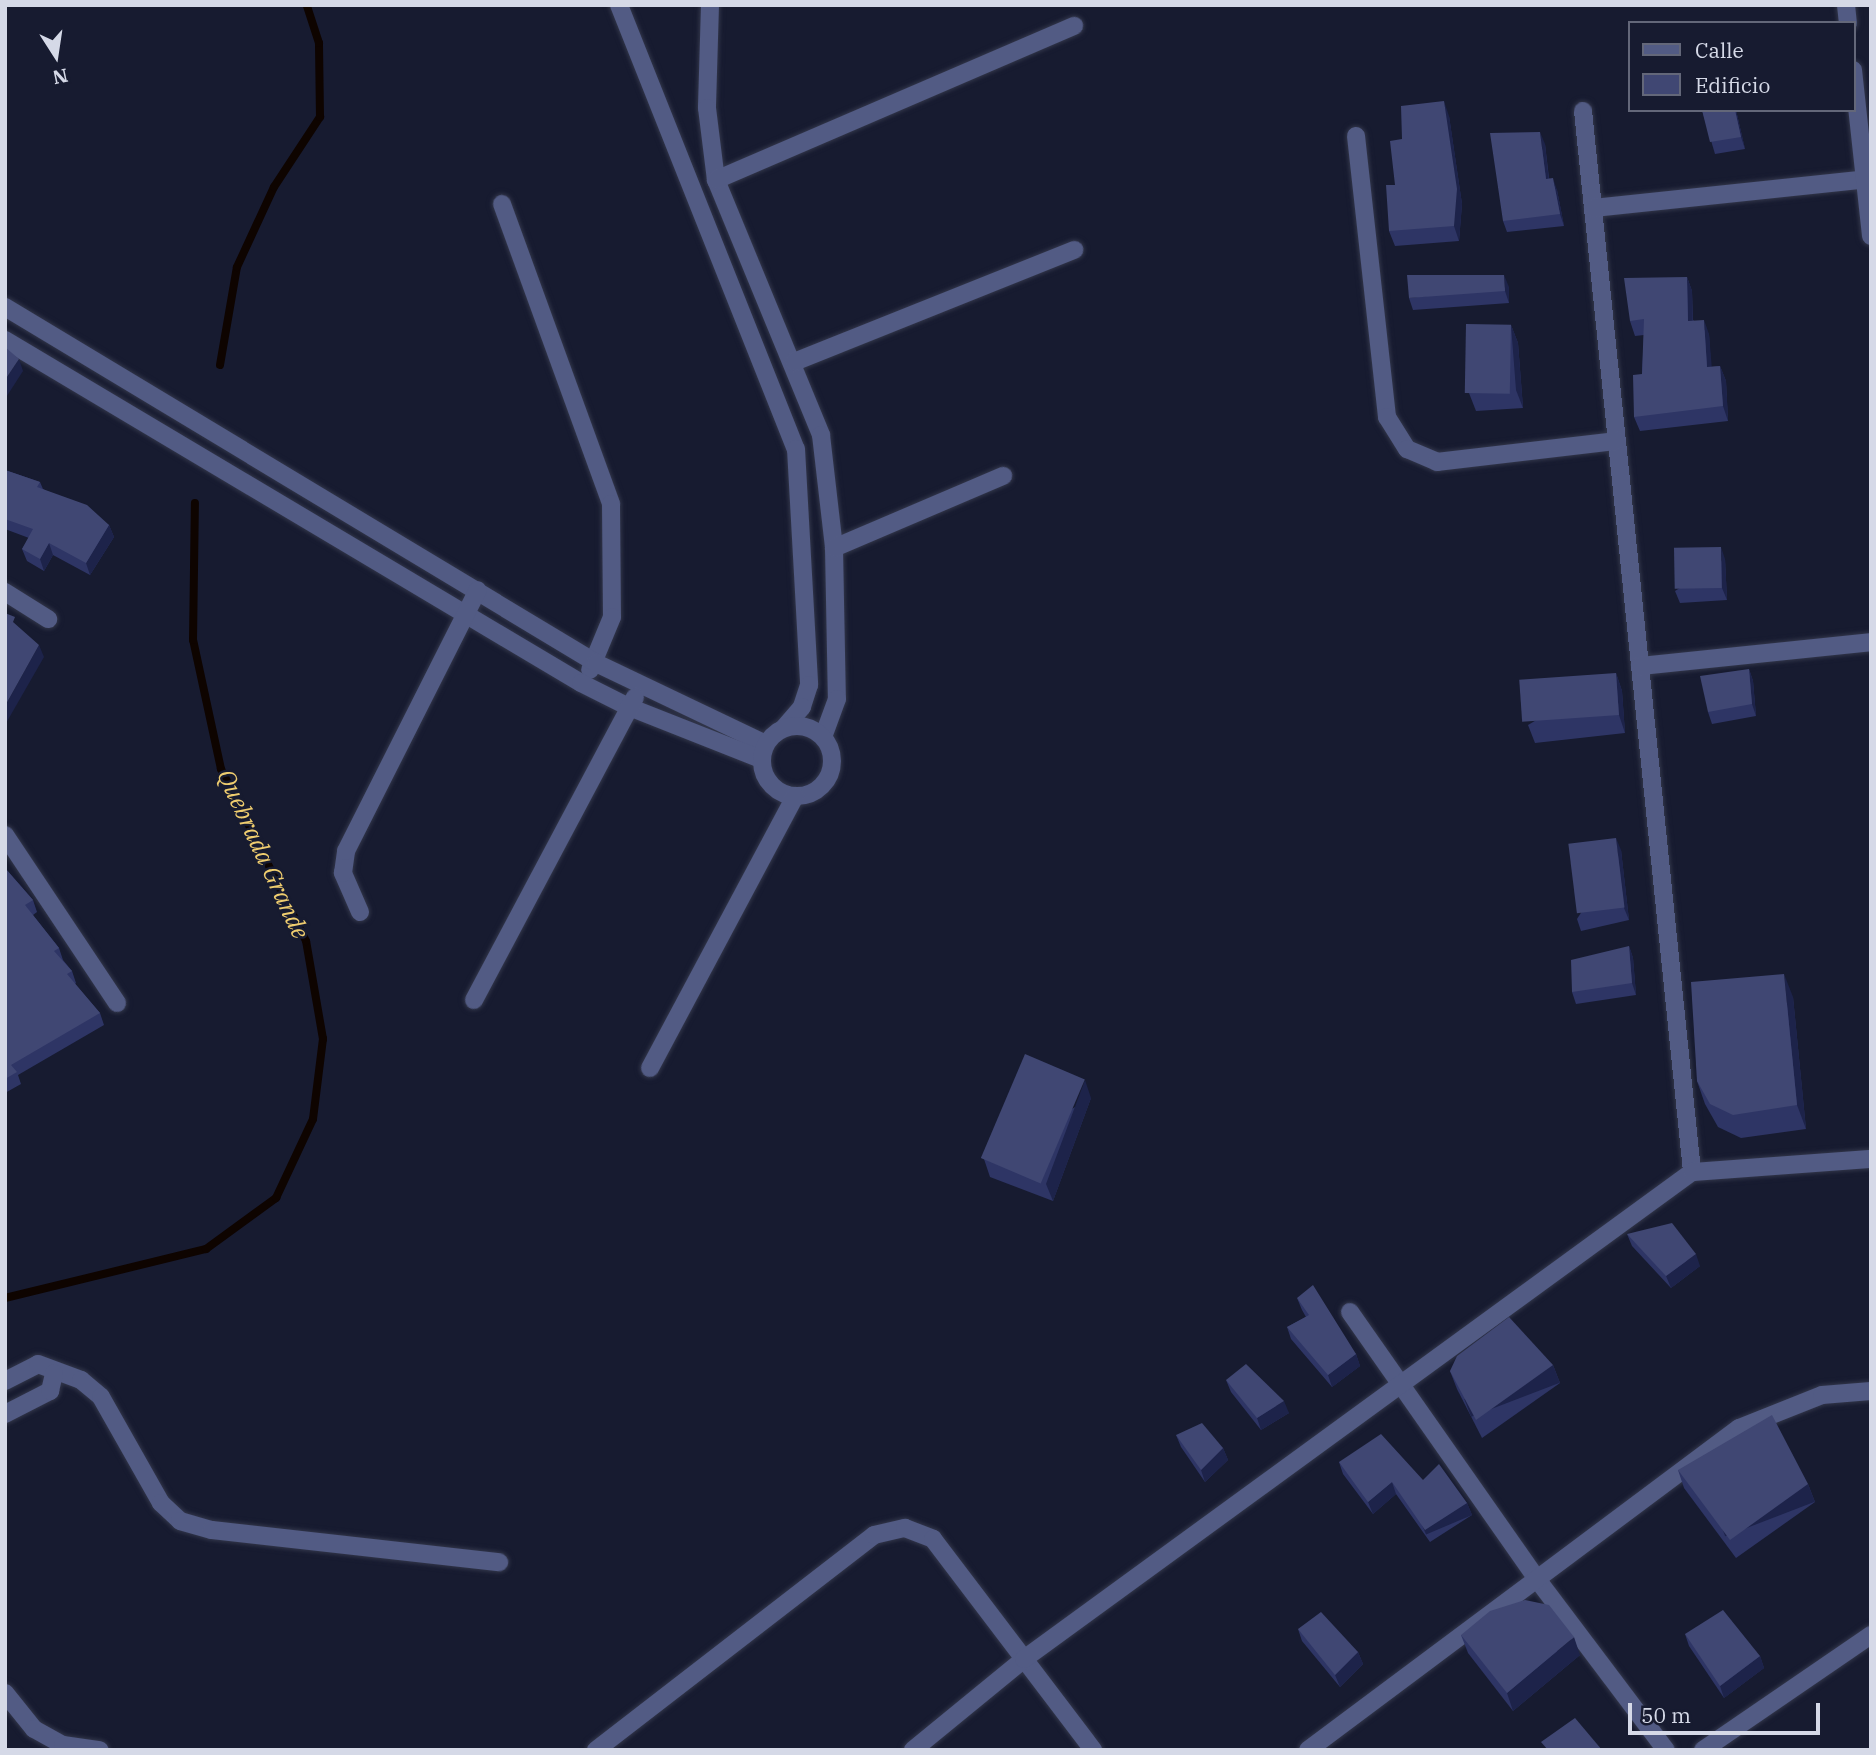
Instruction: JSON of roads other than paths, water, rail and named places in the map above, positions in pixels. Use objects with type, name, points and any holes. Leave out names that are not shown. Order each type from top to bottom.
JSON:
[{"type":"street","points":[[710,5],[707,108],[716,180],[794,362],[821,435],[834,548],[837,699],[824,737]]},
{"type":"street","points":[[622,6],[796,449],[809,685],[802,707],[763,752],[767,780],[784,794],[807,795],[826,781],[833,759],[824,737],[805,727],[784,728]]},
{"type":"street","points":[[716,180],[1074,26]]},
{"type":"street","points":[[1855,85],[1868,180],[1871,236]]},
{"type":"street","points":[[1583,111],[1692,1172]]},
{"type":"street","points":[[1356,136],[1387,416],[1407,449],[1437,462],[1617,441]]},
{"type":"street","points":[[1593,208],[1868,180]]},
{"type":"street","points":[[502,204],[611,504],[612,617],[596,663],[581,683]]},
{"type":"street","points":[[794,362],[1074,250]]},
{"type":"street","points":[[5,307],[405,544],[596,663],[642,685],[763,752]]},
{"type":"street","points":[[5,340],[581,683],[629,707],[763,752]]},
{"type":"street","points":[[834,548],[1003,476]]},
{"type":"street","points":[[389,568],[405,544]]},
{"type":"street","points":[[360,912],[343,873],[346,851],[478,590]]},
{"type":"street","points":[[5,592],[48,618]]},
{"type":"street","points":[[1640,666],[1871,642]]},
{"type":"street","points":[[474,1000],[642,685]]},
{"type":"street","points":[[650,1068],[795,796]]},
{"type":"street","points":[[5,835],[117,1003]]},
{"type":"street","points":[[914,1750],[1024,1659],[1402,1387],[1692,1172],[1871,1159]]},
{"type":"street","points":[[1350,1312],[1537,1579],[1666,1750]]},
{"type":"street","points":[[5,1381],[38,1364],[54,1373],[81,1380],[101,1397],[161,1503],[180,1521],[212,1530],[499,1562]]},
{"type":"street","points":[[5,1414],[50,1391],[54,1373]]},
{"type":"street","points":[[1308,1750],[1739,1428],[1822,1395],[1871,1391]]},
{"type":"street","points":[[596,1750],[874,1535],[905,1528],[933,1539],[1093,1750]]},
{"type":"street","points":[[1703,1750],[1871,1635]]},
{"type":"street","points":[[5,1693],[34,1729],[63,1745],[100,1750]]},
{"type":"waterway","name":"Quebrada Grande","points":[[220,365],[237,267],[274,187],[320,117],[319,43],[307,5]]},
{"type":"waterway","name":"Quebrada Grande","points":[[5,1298],[206,1249],[276,1198],[313,1119],[323,1039],[306,941],[221,769],[193,640],[195,503]]}]
